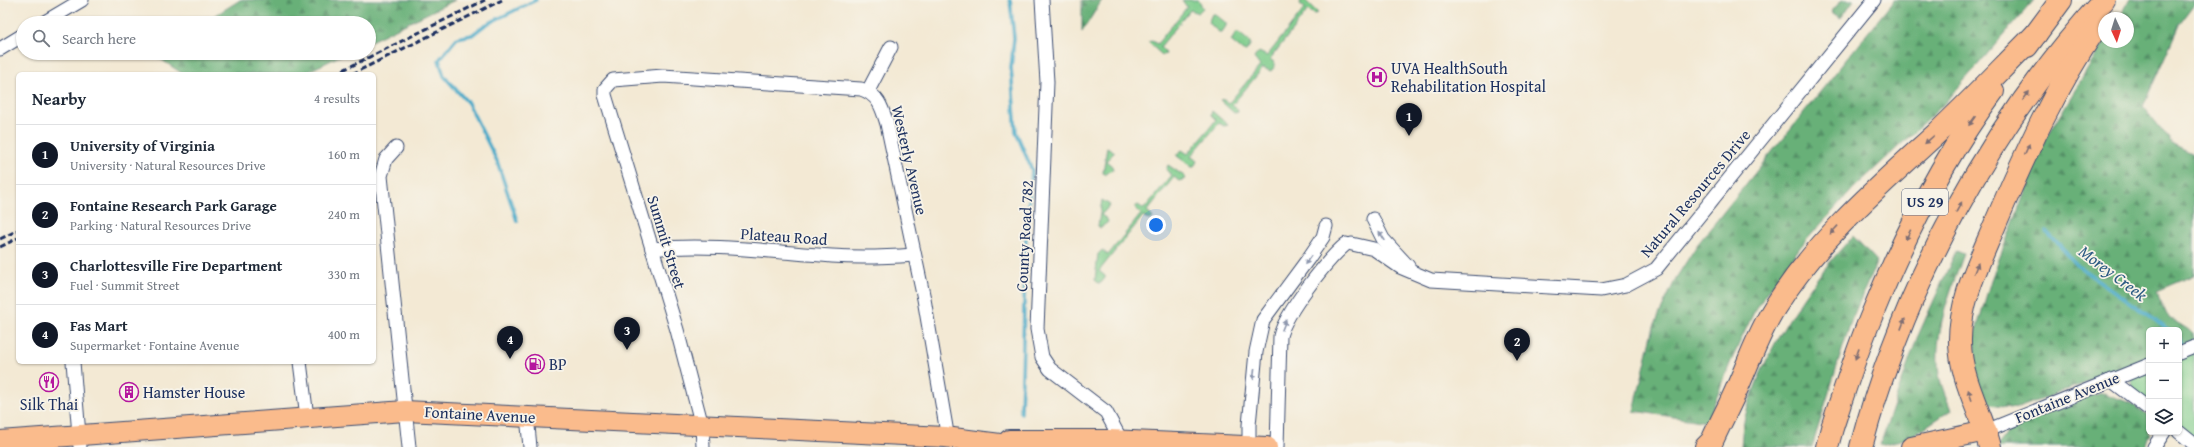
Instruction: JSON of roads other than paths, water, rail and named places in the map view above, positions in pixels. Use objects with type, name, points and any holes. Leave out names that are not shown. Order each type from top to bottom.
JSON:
[{"type":"highway","name":"US 29","points":[[1829,438],[1870,317],[1926,200],[1954,146],[2062,0]]},
{"type":"highway","name":"US 29","points":[[1861,447],[1870,413],[1906,318],[1954,214],[1996,141],[2025,98],[2058,54],[2104,0]]},
{"type":"highway","points":[[1988,439],[1971,398],[1962,361],[1961,322],[1971,281],[2043,116],[2074,60],[2115,0]]},
{"type":"highway","points":[[1706,447],[1712,441],[1738,385],[1750,354],[1775,307],[1822,243],[1852,211],[1936,134],[2036,34]]},
{"type":"highway","points":[[1726,447],[1738,385]]},
{"type":"main road","name":"Fontaine Avenue","points":[[0,441],[80,440],[307,417],[405,411],[953,438],[1121,440],[1255,447]]},
{"type":"main road","name":"Fontaine Avenue","points":[[953,438],[1025,447]]},
{"type":"main road","name":"Fontaine Avenue","points":[[1911,447],[1988,439]]},
{"type":"main road","name":"Fontaine Avenue","points":[[1954,447],[1988,439]]},
{"type":"street","points":[[55,16],[82,0]]},
{"type":"street","name":"County Road 782","points":[[1042,0],[1047,82],[1037,329],[1039,342],[1042,357],[1050,369],[1106,412],[1121,440]]},
{"type":"street","name":"Natural Resources Drive","points":[[1276,447],[1280,336],[1282,327],[1292,309],[1336,253],[1349,244],[1374,249],[1400,267],[1431,280],[1601,290],[1626,285],[1641,279],[1656,269],[1694,224],[1874,0]]},
{"type":"street","points":[[0,49],[16,39]]},
{"type":"street","points":[[868,91],[891,47]]},
{"type":"street","name":"Summit Street","points":[[703,447],[702,426],[652,250],[605,95],[608,84],[621,79],[663,76],[861,89],[868,91]]},
{"type":"street","name":"Westerly Avenue","points":[[868,91],[881,104],[887,124],[914,255],[946,427],[953,438]]},
{"type":"street","points":[[396,148],[386,159],[382,176],[409,447]]},
{"type":"street","name":"Natural Resources Drive","points":[[1373,219],[1383,238],[1411,271]]},
{"type":"street","points":[[1255,447],[1256,352],[1263,320],[1308,260],[1323,237],[1326,226]]},
{"type":"street","name":"Plateau Road","points":[[652,250],[680,248],[841,256],[914,255]]},
{"type":"street","points":[[2182,352],[2194,347]]},
{"type":"street","points":[[73,364],[80,440]]},
{"type":"street","points":[[300,364],[307,417]]},
{"type":"street","name":"Fontaine Avenue","points":[[1988,439],[2111,380],[2146,366]]},
{"type":"street","points":[[2111,380],[2146,407]]},
{"type":"street","points":[[527,416],[530,447]]},
{"type":"street","points":[[2182,434],[2194,444]]},
{"type":"street","points":[[2154,447],[2162,435]]},
{"type":"waterway","points":[[517,221],[497,161],[468,103],[444,76],[439,60],[457,38],[472,35],[485,25],[536,0]]},
{"type":"waterway","points":[[1010,0],[1014,38],[1011,68],[1016,132],[1032,170],[1026,235],[1021,413]]},
{"type":"waterway","name":"Morey Creek","points":[[2046,231],[2078,266],[2165,327]]},
{"type":"railway","points":[[376,54],[485,0]]},
{"type":"railway","points":[[356,72],[502,0]]},
{"type":"railway","points":[[339,72],[363,60]]},
{"type":"railway","points":[[0,239],[16,231]]},
{"type":"railway","points":[[0,247],[16,239]]},
{"type":"place","name":"UVA HealthSouth Rehabilitation Hospital","points":[[1377,77]]},
{"type":"place","name":"University of Virginia","points":[[1409,136]]},
{"type":"place","name":"Charlottesville Fire Department","points":[[627,350]]},
{"type":"place","name":"Fas Mart","points":[[510,359]]},
{"type":"place","name":"Fontaine Research Park Garage","points":[[1517,361]]},
{"type":"place","name":"BP","points":[[535,364]]},
{"type":"place","name":"Silk Thai","points":[[49,382]]},
{"type":"place","name":"Hamster House","points":[[129,392]]}]
